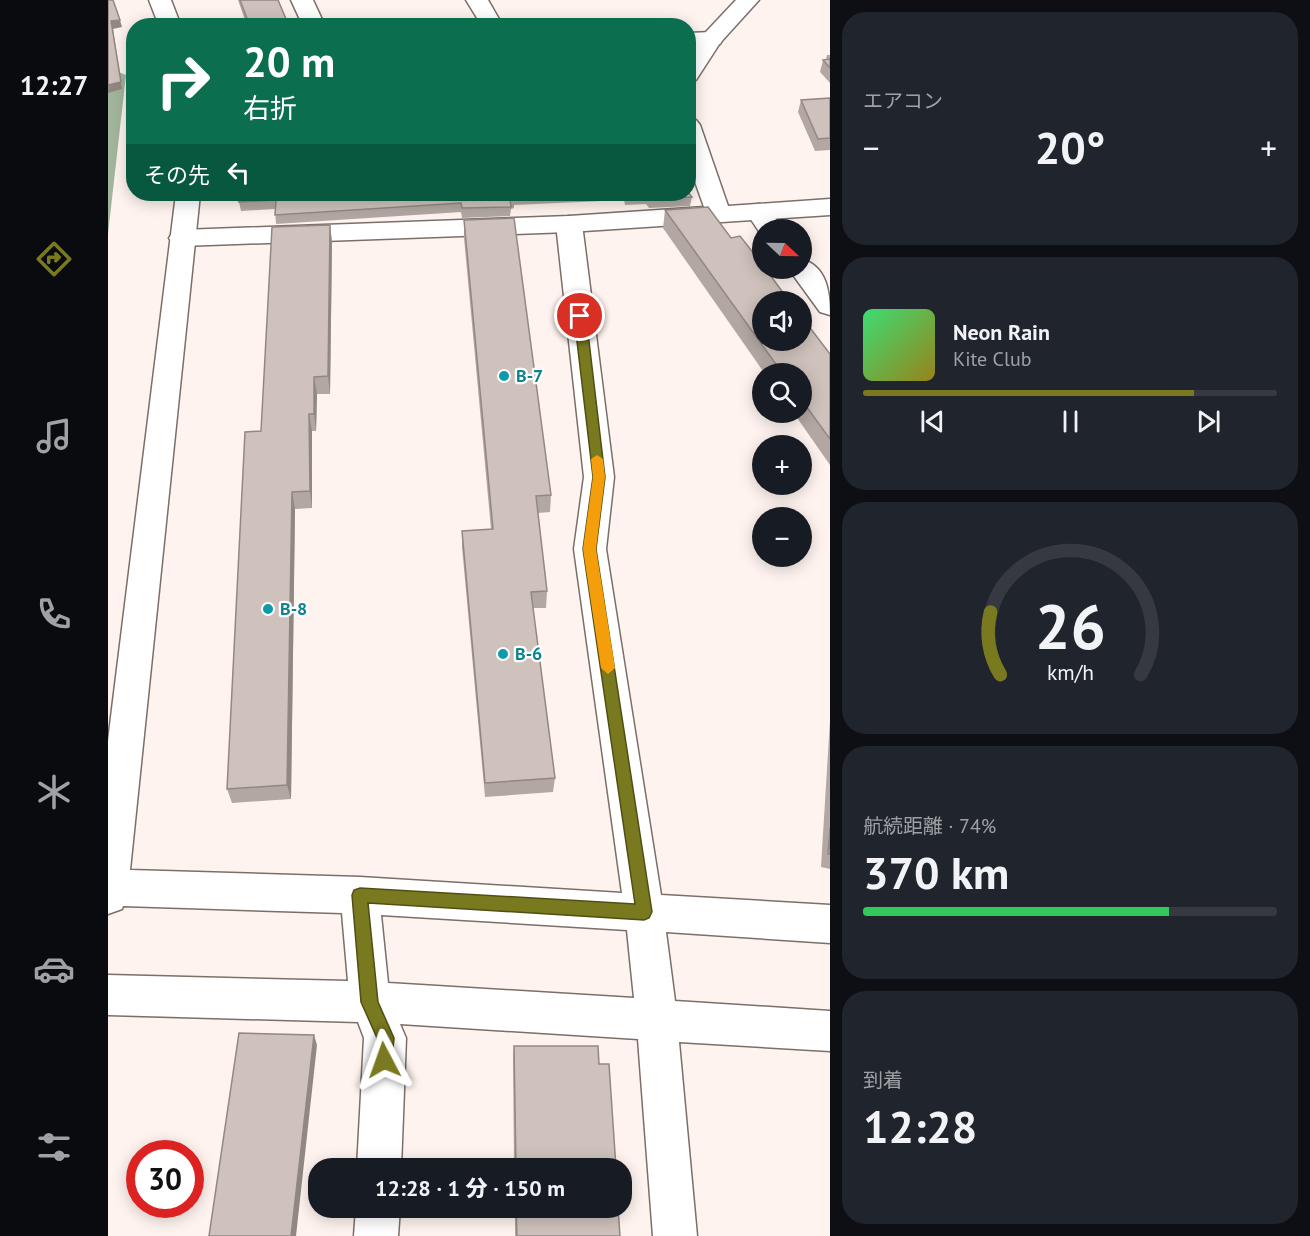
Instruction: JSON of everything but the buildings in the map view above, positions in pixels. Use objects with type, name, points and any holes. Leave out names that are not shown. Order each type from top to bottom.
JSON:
[{"type":"street","points":[[160,0],[167,18]]},
{"type":"street","points":[[302,0],[310,18]]},
{"type":"street","points":[[477,0],[488,18]]},
{"type":"street","points":[[696,63],[712,39],[748,0]]},
{"type":"street","points":[[696,40],[712,39]]},
{"type":"street","points":[[696,148],[719,215]]},
{"type":"street","points":[[187,201],[109,892],[360,895],[830,924]]},
{"type":"street","points":[[774,219],[830,207]]},
{"type":"street","points":[[182,238],[569,224],[719,215],[752,219]]},
{"type":"street","points":[[569,224],[599,477],[590,549],[644,912],[657,1020],[675,1236]]},
{"type":"street","points":[[809,279],[830,306]]},
{"type":"street","points":[[360,895],[370,1002],[386,1038],[380,1158]]},
{"type":"street","points":[[108,994],[370,1002],[830,1031]]},
{"type":"street","points":[[376,1236],[377,1218]]},
{"type":"green space","points":[[108,68],[126,75],[108,234]]},
{"type":"slow traffic","points":[[597,459],[599,477],[590,549],[608,668]]},
{"type":"place","name":"B-7","points":[[504,376]]},
{"type":"place","name":"B-8","points":[[268,609]]},
{"type":"place","name":"B-6","points":[[503,654]]},
{"type":"route","points":[[384,1060],[386,1038],[370,1002],[360,895],[644,912],[590,549],[599,477],[580,316]]}]
